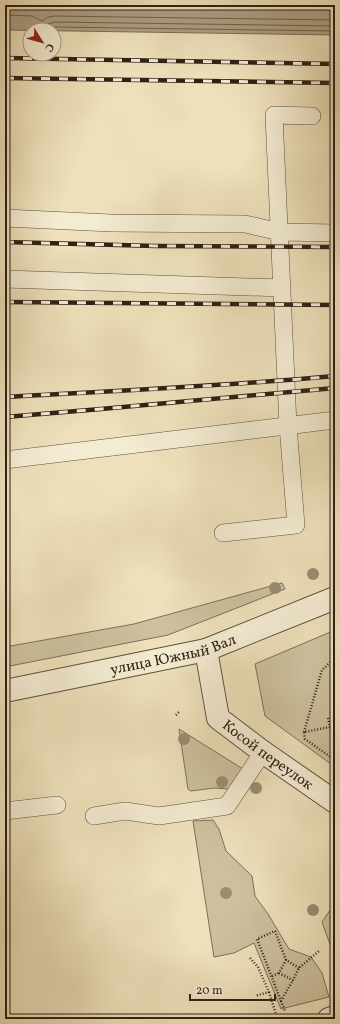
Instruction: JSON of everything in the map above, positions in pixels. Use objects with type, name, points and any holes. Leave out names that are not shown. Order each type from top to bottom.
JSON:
[{"type":"street","name":"улица Южный Вал","points":[[5,691],[206,650],[335,598]]},
{"type":"street","name":"Косой переулок","points":[[206,650],[218,718],[263,752],[335,802]]},
{"type":"street","points":[[329,1019],[335,1017]]},
{"type":"lane","points":[[223,534],[296,525],[288,426],[274,115],[312,116]]},
{"type":"lane","points":[[5,218],[111,223],[245,224],[280,232],[335,232]]},
{"type":"lane","points":[[5,279],[282,288]]},
{"type":"lane","points":[[5,460],[335,420]]},
{"type":"lane","points":[[94,816],[125,811],[159,816],[227,806],[263,752]]},
{"type":"lane","points":[[5,811],[57,805]]},
{"type":"path","points":[[335,658],[322,670],[304,732],[306,739],[335,760]]},
{"type":"path","points":[[176,715],[179,712]]},
{"type":"path","points":[[328,718],[332,737]]},
{"type":"path","points":[[304,732],[330,727]]},
{"type":"path","points":[[285,1012],[257,938],[274,931],[286,960],[300,968]]},
{"type":"path","points":[[281,1001],[300,968],[319,951]]},
{"type":"path","points":[[250,958],[258,967],[269,992],[276,1014]]},
{"type":"path","points":[[272,976],[279,973],[286,960]]},
{"type":"path","points":[[279,973],[293,980]]},
{"type":"path","points":[[255,996],[269,992]]},
{"type":"shaded area","points":[[282,583],[285,589],[168,635],[5,667],[5,647],[134,624]]},
{"type":"shaded area","points":[[335,630],[335,767],[265,716],[255,664]]},
{"type":"shaded area","points":[[179,729],[243,769],[229,789],[214,788],[191,791],[188,789]]},
{"type":"shaded area","points":[[213,820],[219,829],[226,851],[252,876],[255,896],[268,914],[289,949],[311,957],[322,973],[329,997],[281,1009],[254,943],[234,953],[214,957],[193,821]]},
{"type":"shaded area","points":[[335,903],[335,950],[331,947],[322,922]]},
{"type":"water","points":[[5,5],[335,5],[335,35],[62,31],[62,22],[22,22],[22,30],[5,30]]},
{"type":"railway","points":[[5,58],[335,64]]},
{"type":"railway","points":[[5,78],[335,83]]},
{"type":"railway","points":[[5,242],[156,246],[335,247]]},
{"type":"railway","points":[[5,302],[335,305]]},
{"type":"railway","points":[[5,397],[294,380],[335,376]]},
{"type":"railway","points":[[5,417],[335,388]]}]
